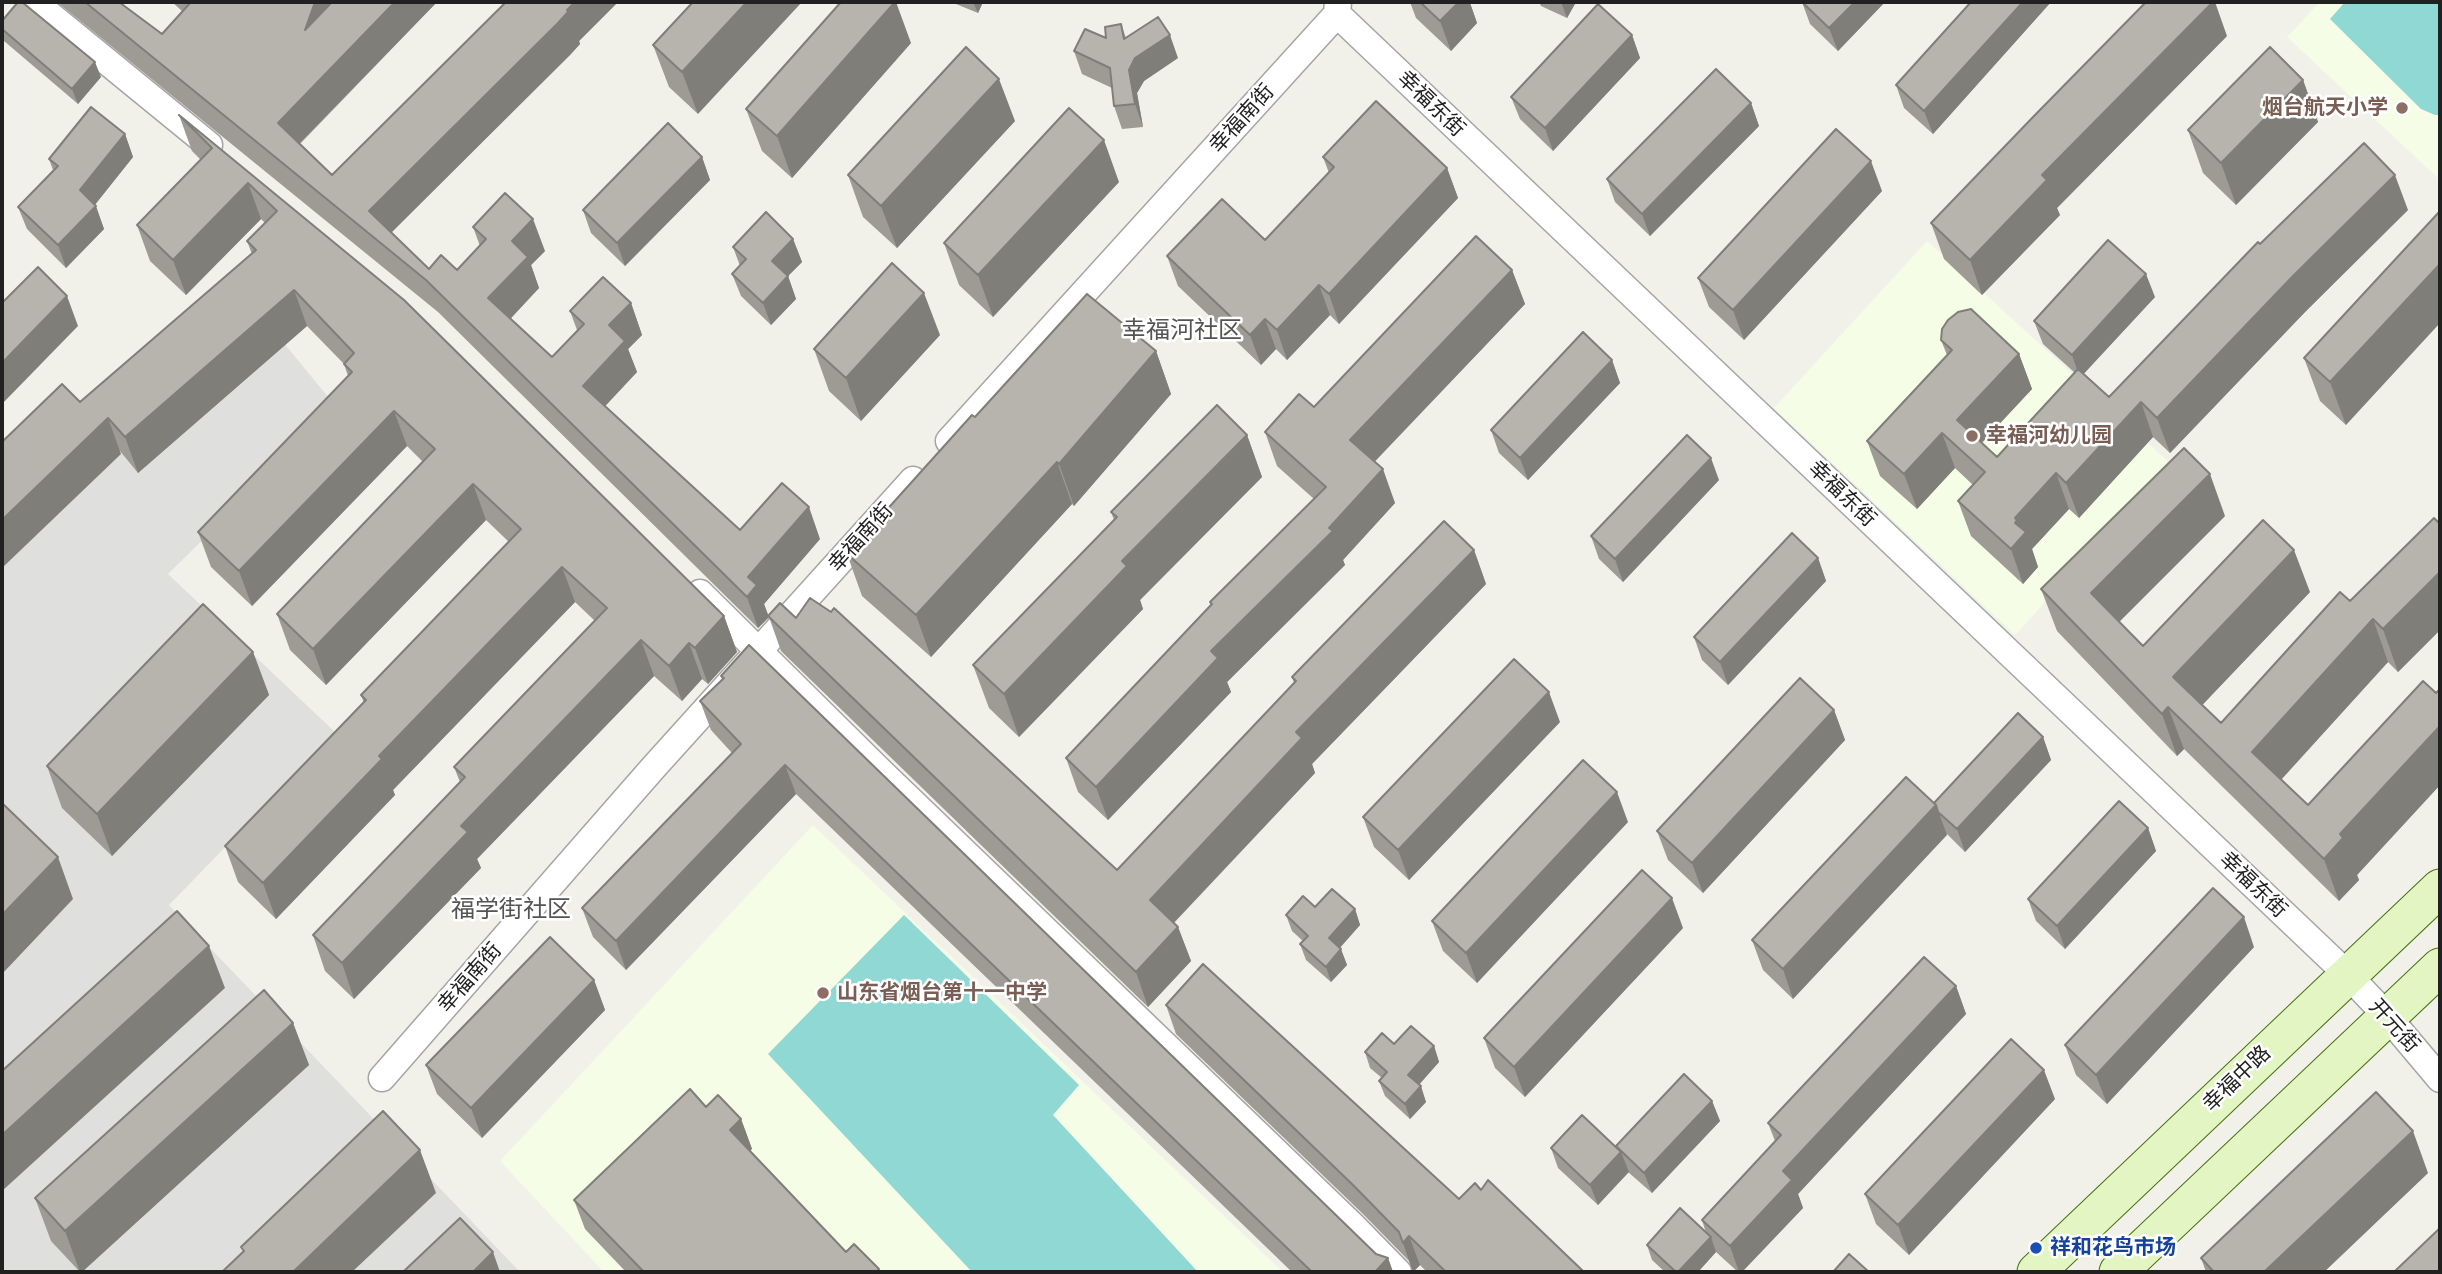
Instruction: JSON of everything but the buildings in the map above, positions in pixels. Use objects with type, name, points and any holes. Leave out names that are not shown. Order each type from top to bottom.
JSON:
[{"type":"main road","name":"幸福中路","points":[[2036,1272],[2440,888]]},
{"type":"main road","points":[[2118,1272],[2440,967]]},
{"type":"street","points":[[34,2],[226,159]]},
{"type":"street","name":"幸福南街","points":[[382,1077],[653,768],[1337,8]]},
{"type":"street","name":"幸福东街","points":[[1337,8],[2347,974]]},
{"type":"street","points":[[683,576],[879,770],[1352,1224],[1398,1272]]},
{"type":"street","name":"开元街","points":[[2347,974],[2440,1079]]},
{"type":"shaded area","name":"烟台航天小学","points":[[2320,2],[2440,2],[2440,180],[2287,37]]},
{"type":"shaded area","points":[[2345,2],[2440,2],[2440,115],[2421,109],[2330,19]]},
{"type":"shaded area","name":"幸福河幼儿园","points":[[1927,241],[2171,464],[2015,635],[1774,408]]},
{"type":"shaded area","points":[[230,277],[337,408],[168,574],[336,733],[169,905],[520,1272],[2,1272],[2,475]]},
{"type":"shaded area","name":"山东省烟台第十一中学","points":[[813,825],[1283,1272],[604,1272],[500,1161]]},
{"type":"shaded area","points":[[904,915],[1079,1085],[1053,1115],[1198,1272],[972,1272],[768,1054]]},
{"type":"place","name":"烟台航天小学","points":[[2402,108]]},
{"type":"place","name":"幸福河幼儿园","points":[[1972,436]]},
{"type":"place","name":"山东省烟台第十一中学","points":[[823,993]]},
{"type":"place","name":"祥和花鸟市场","points":[[2036,1248]]},
{"type":"district","name":"幸福河社区","points":[[1182,331]]},
{"type":"district","name":"福学街社区","points":[[511,910]]}]
